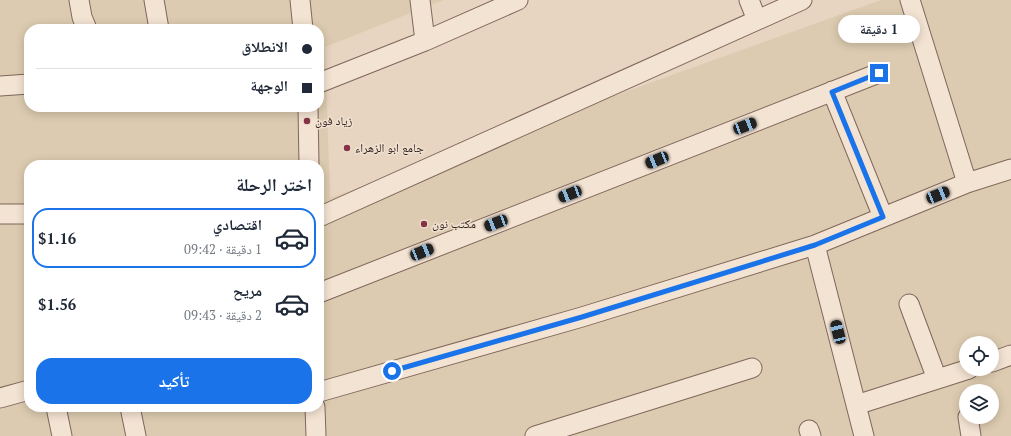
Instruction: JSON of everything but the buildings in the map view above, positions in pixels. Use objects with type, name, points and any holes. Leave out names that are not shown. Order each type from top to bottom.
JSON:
[{"type":"street","points":[[79,0],[85,24]]},
{"type":"street","points":[[154,0],[158,24]]},
{"type":"street","points":[[300,0],[302,24]]},
{"type":"street","points":[[420,0],[425,41]]},
{"type":"street","points":[[324,81],[425,41],[518,0]]},
{"type":"street","points":[[749,0],[757,20]]},
{"type":"street","points":[[324,215],[802,0]]},
{"type":"street","points":[[910,0],[966,183]]},
{"type":"street","points":[[324,291],[879,73]]},
{"type":"street","points":[[0,86],[24,84]]},
{"type":"street","points":[[832,92],[883,217]]},
{"type":"street","points":[[308,112],[309,160]]},
{"type":"street","points":[[324,391],[582,317],[815,245],[966,183],[1011,169]]},
{"type":"street","points":[[0,214],[24,214]]},
{"type":"street","points":[[815,245],[864,436]]},
{"type":"street","points":[[910,304],[937,379]]},
{"type":"street","points":[[999,360],[1011,356]]},
{"type":"street","points":[[535,436],[752,368]]},
{"type":"street","points":[[856,405],[959,372]]},
{"type":"street","points":[[0,398],[24,391]]},
{"type":"street","points":[[57,412],[62,436]]},
{"type":"street","points":[[131,412],[136,436]]},
{"type":"street","points":[[315,412],[316,436]]},
{"type":"street","points":[[969,424],[971,436]]},
{"type":"shaded area","points":[[0,0],[443,0],[325,47],[330,198],[881,0],[1011,0],[1011,436],[0,436]]},
{"type":"place","name":"زياد فون","points":[[307,121]]},
{"type":"place","name":"جامع ابو الزهراء","points":[[347,148]]},
{"type":"place","name":"مكتب نون","points":[[424,224]]},
{"type":"route","points":[[392,371],[582,317],[815,245],[883,217],[832,92],[879,73]]}]
